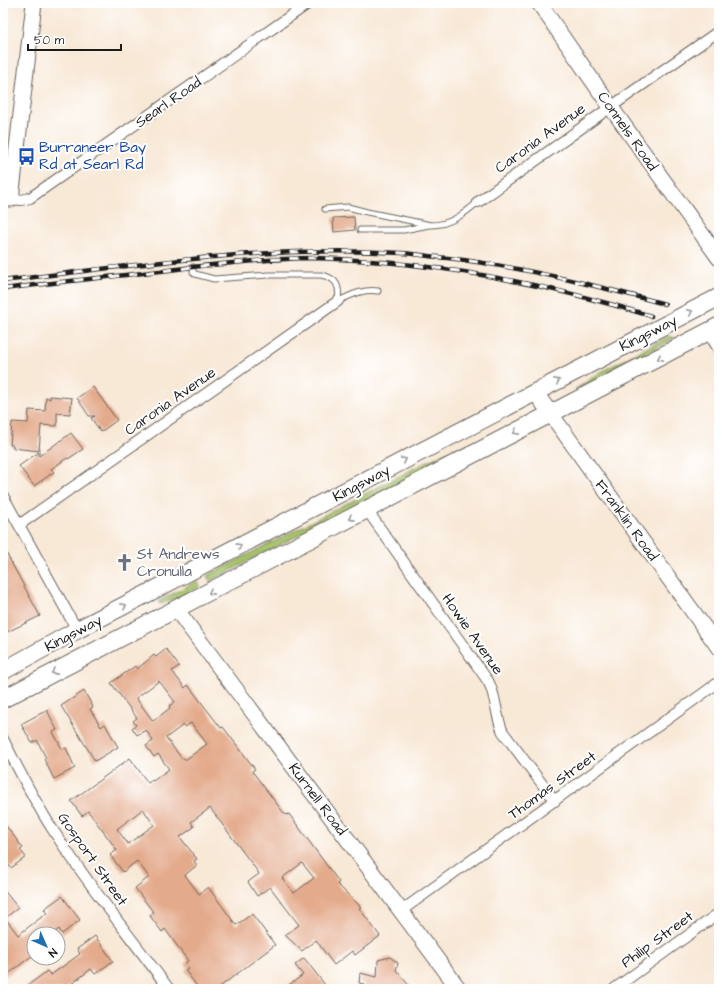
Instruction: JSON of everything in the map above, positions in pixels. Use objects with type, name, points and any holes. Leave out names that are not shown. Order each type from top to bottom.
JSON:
[{"type":"main road","name":"Kingsway","points":[[3,671],[77,630],[719,297]]},
{"type":"main road","name":"Kingsway","points":[[3,699],[713,329]]},
{"type":"main road","points":[[77,630],[89,654]]},
{"type":"street","points":[[7,198],[34,3]]},
{"type":"street","name":"Searl Road","points":[[7,198],[21,200],[30,198],[308,3]]},
{"type":"street","name":"Connels Road","points":[[539,3],[610,106],[719,258]]},
{"type":"street","name":"Caronia Avenue","points":[[478,202],[610,106],[719,31]]},
{"type":"street","name":"Caronia Avenue","points":[[19,525],[338,301]]},
{"type":"street","points":[[713,329],[719,350]]},
{"type":"street","name":"Franklin Road","points":[[535,392],[719,648]]},
{"type":"street","points":[[3,496],[77,630]]},
{"type":"street","name":"Howie Avenue","points":[[367,510],[488,681],[494,695],[498,720],[503,732],[556,801]]},
{"type":"street","name":"Kurnell Road","points":[[176,609],[459,989]]},
{"type":"street","name":"Thomas Street","points":[[401,911],[556,801],[719,682]]},
{"type":"street","name":"Gosport Street","points":[[3,739],[37,804],[53,830],[73,860],[169,989]]},
{"type":"street","name":"Philip Street","points":[[614,989],[719,913]]},
{"type":"lane","points":[[325,210],[348,207],[431,224],[446,224],[478,202]]},
{"type":"lane","points":[[360,230],[404,230],[431,224]]},
{"type":"lane","points":[[193,267],[195,274],[214,279],[268,275],[328,276],[337,285],[339,291],[338,301],[361,291],[378,291]]},
{"type":"green space","points":[[669,336],[675,338],[576,390],[599,373]]},
{"type":"green space","points":[[474,442],[474,444],[210,581],[207,576],[442,454]]},
{"type":"green space","points":[[197,581],[200,584],[199,587],[175,599],[160,604],[158,602],[159,601]]},
{"type":"building","points":[[354,217],[355,230],[334,232],[333,218]]},
{"type":"building","points":[[93,387],[117,420],[101,432],[91,418],[95,416],[89,416],[77,398]]},
{"type":"building","points":[[50,396],[72,398],[70,414],[57,413],[57,426],[41,425],[39,451],[13,448],[13,445],[10,445],[12,422],[28,423],[29,410],[45,411],[46,397],[50,399]]},
{"type":"building","points":[[71,433],[83,449],[51,469],[54,472],[34,486],[19,466],[39,452],[39,456]]},
{"type":"building","points":[[3,547],[40,616],[3,634]]},
{"type":"building","points":[[166,649],[179,666],[172,671],[185,688],[188,685],[221,728],[223,727],[255,769],[252,771],[283,812],[286,815],[289,814],[339,882],[337,884],[361,907],[359,908],[380,936],[355,955],[352,951],[334,965],[316,940],[302,951],[285,935],[299,925],[270,887],[257,896],[248,882],[259,874],[258,872],[210,808],[191,822],[194,827],[180,837],[197,859],[194,861],[197,865],[185,875],[199,894],[208,887],[236,925],[252,914],[275,945],[217,989],[199,989],[185,970],[188,968],[185,963],[188,961],[165,929],[162,932],[150,916],[154,913],[135,888],[149,877],[137,861],[123,872],[110,855],[117,850],[88,811],[82,816],[71,801],[130,758],[148,783],[169,769],[158,754],[154,757],[146,746],[153,741],[146,730],[137,735],[132,728],[136,725],[133,721],[137,718],[111,683],[135,666],[137,669],[154,655],[156,657]],"holes":[[[159,681],[175,702],[169,706],[170,708],[153,721],[136,698]],[[191,723],[207,744],[183,760],[166,738],[183,725],[185,727]],[[143,809],[154,825],[128,844],[117,829]],[[302,863],[314,878],[294,893],[282,878]]]},
{"type":"building","points":[[84,691],[93,707],[90,709],[101,727],[105,724],[118,747],[95,761],[61,706]]},
{"type":"building","points":[[47,710],[57,730],[53,732],[62,749],[66,748],[75,768],[54,779],[37,740],[32,743],[21,724]]},
{"type":"building","points":[[3,822],[23,848],[20,850],[26,857],[11,868],[3,857]]},
{"type":"building","points":[[3,889],[18,908],[5,918],[18,935],[26,929],[26,960],[3,978]]},
{"type":"building","points":[[62,896],[80,920],[66,931],[66,926],[30,926],[47,913],[44,909]]},
{"type":"building","points":[[95,936],[113,961],[95,974],[91,969],[65,989],[23,989],[47,971],[51,975],[63,966],[66,966],[66,964],[80,954],[77,949]]},
{"type":"building","points":[[390,957],[398,963],[396,970],[412,989],[364,989],[364,984],[359,983],[360,973],[377,977],[378,960]]},
{"type":"building","points":[[304,958],[328,989],[283,989],[303,975],[295,965]]},
{"type":"railway","points":[[3,281],[202,258],[252,254],[352,251],[408,253],[503,266],[585,283],[665,304]]},
{"type":"railway","points":[[3,289],[238,262],[314,258],[400,264],[484,275],[568,293],[651,316]]},
{"type":"place","name":"Burraneer Bay Rd at Searl Rd","points":[[26,156]]},
{"type":"place","name":"St Andrews Cronulla","points":[[124,563]]}]
